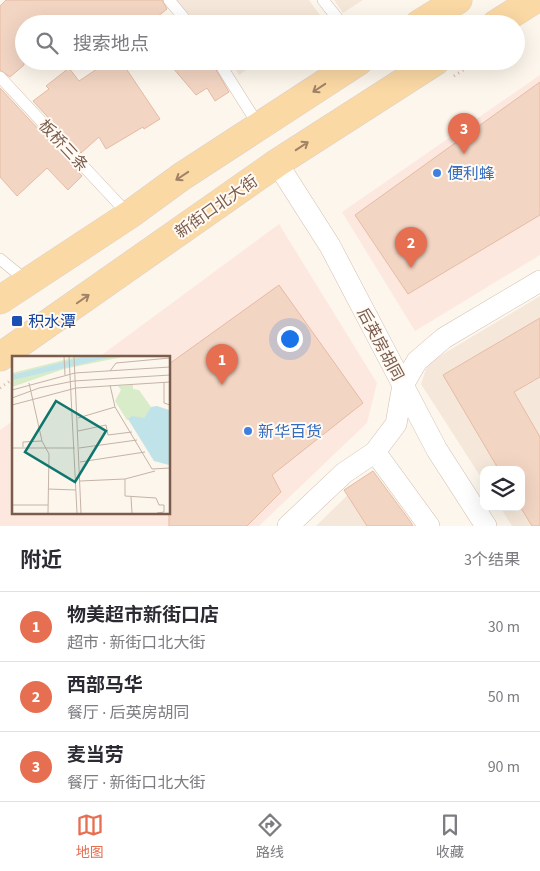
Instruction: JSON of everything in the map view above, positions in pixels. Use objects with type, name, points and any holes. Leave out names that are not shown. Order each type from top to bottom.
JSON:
[{"type":"main road","points":[[434,15],[458,0]]},
{"type":"main road","points":[[510,15],[534,0]]},
{"type":"main road","points":[[0,300],[181,177],[260,128],[346,70]]},
{"type":"main road","name":"新街口北大街","points":[[0,357],[277,163],[441,71]]},
{"type":"street","name":"后英房胡同","points":[[277,163],[330,246],[437,450],[486,526]]},
{"type":"street","points":[[288,526],[344,473],[375,452],[396,424],[403,385],[417,361],[444,338],[540,281]]},
{"type":"street","points":[[375,452],[429,526]]},
{"type":"lane","points":[[169,0],[182,15]]},
{"type":"lane","points":[[323,0],[335,15]]},
{"type":"lane","points":[[224,70],[260,128]]},
{"type":"lane","name":"板桥三条","points":[[0,76],[129,214]]},
{"type":"lane","points":[[0,259],[28,282]]},
{"type":"path","points":[[0,388],[12,379]]},
{"type":"shaded area","points":[[175,0],[309,0],[320,15],[188,15]]},
{"type":"shaded area","points":[[334,0],[363,0],[343,13]]},
{"type":"shaded area","points":[[236,70],[246,70],[239,75]]},
{"type":"shaded area","points":[[540,75],[540,255],[415,331],[342,212]]},
{"type":"shaded area","name":"新华百货","points":[[279,224],[377,383],[367,423],[259,526],[0,526],[0,430],[12,421],[12,514],[170,514],[170,356],[100,356]]},
{"type":"shaded area","points":[[540,296],[540,526],[512,526],[503,511],[525,511],[525,466],[480,466],[480,476],[421,384],[428,363]]},
{"type":"shaded area","points":[[367,476],[408,526],[316,526]]},
{"type":"building","points":[[6,0],[162,0],[167,9],[159,15],[15,15],[15,70],[18,70],[10,77],[0,70],[0,6]]},
{"type":"building","points":[[66,70],[71,70],[79,81],[96,70],[127,70],[160,119],[106,149],[99,137],[81,153],[33,101],[49,89],[46,86]]},
{"type":"building","points":[[175,70],[216,70],[229,92],[215,101],[207,88],[196,95]]},
{"type":"building","points":[[540,82],[540,215],[408,294],[355,215]]},
{"type":"building","points":[[0,88],[82,176],[68,190],[47,168],[17,196],[0,177]]},
{"type":"building","name":"新华百货","points":[[279,285],[363,403],[272,475],[281,492],[247,526],[169,526],[170,363]]},
{"type":"building","points":[[540,318],[540,377],[514,392],[540,437],[540,526],[532,526],[523,511],[525,511],[525,466],[497,466],[443,375]]},
{"type":"building","points":[[373,471],[413,526],[367,526],[344,490]]},
{"type":"place","name":"麦当劳","points":[[464,154]]},
{"type":"place","name":"便利蜂","points":[[437,173]]},
{"type":"place","name":"西部马华","points":[[411,268]]},
{"type":"place","name":"积水潭","points":[[17,321]]},
{"type":"place","name":"物美超市新街口店","points":[[222,385]]},
{"type":"place","name":"新华百货","points":[[248,431]]}]
